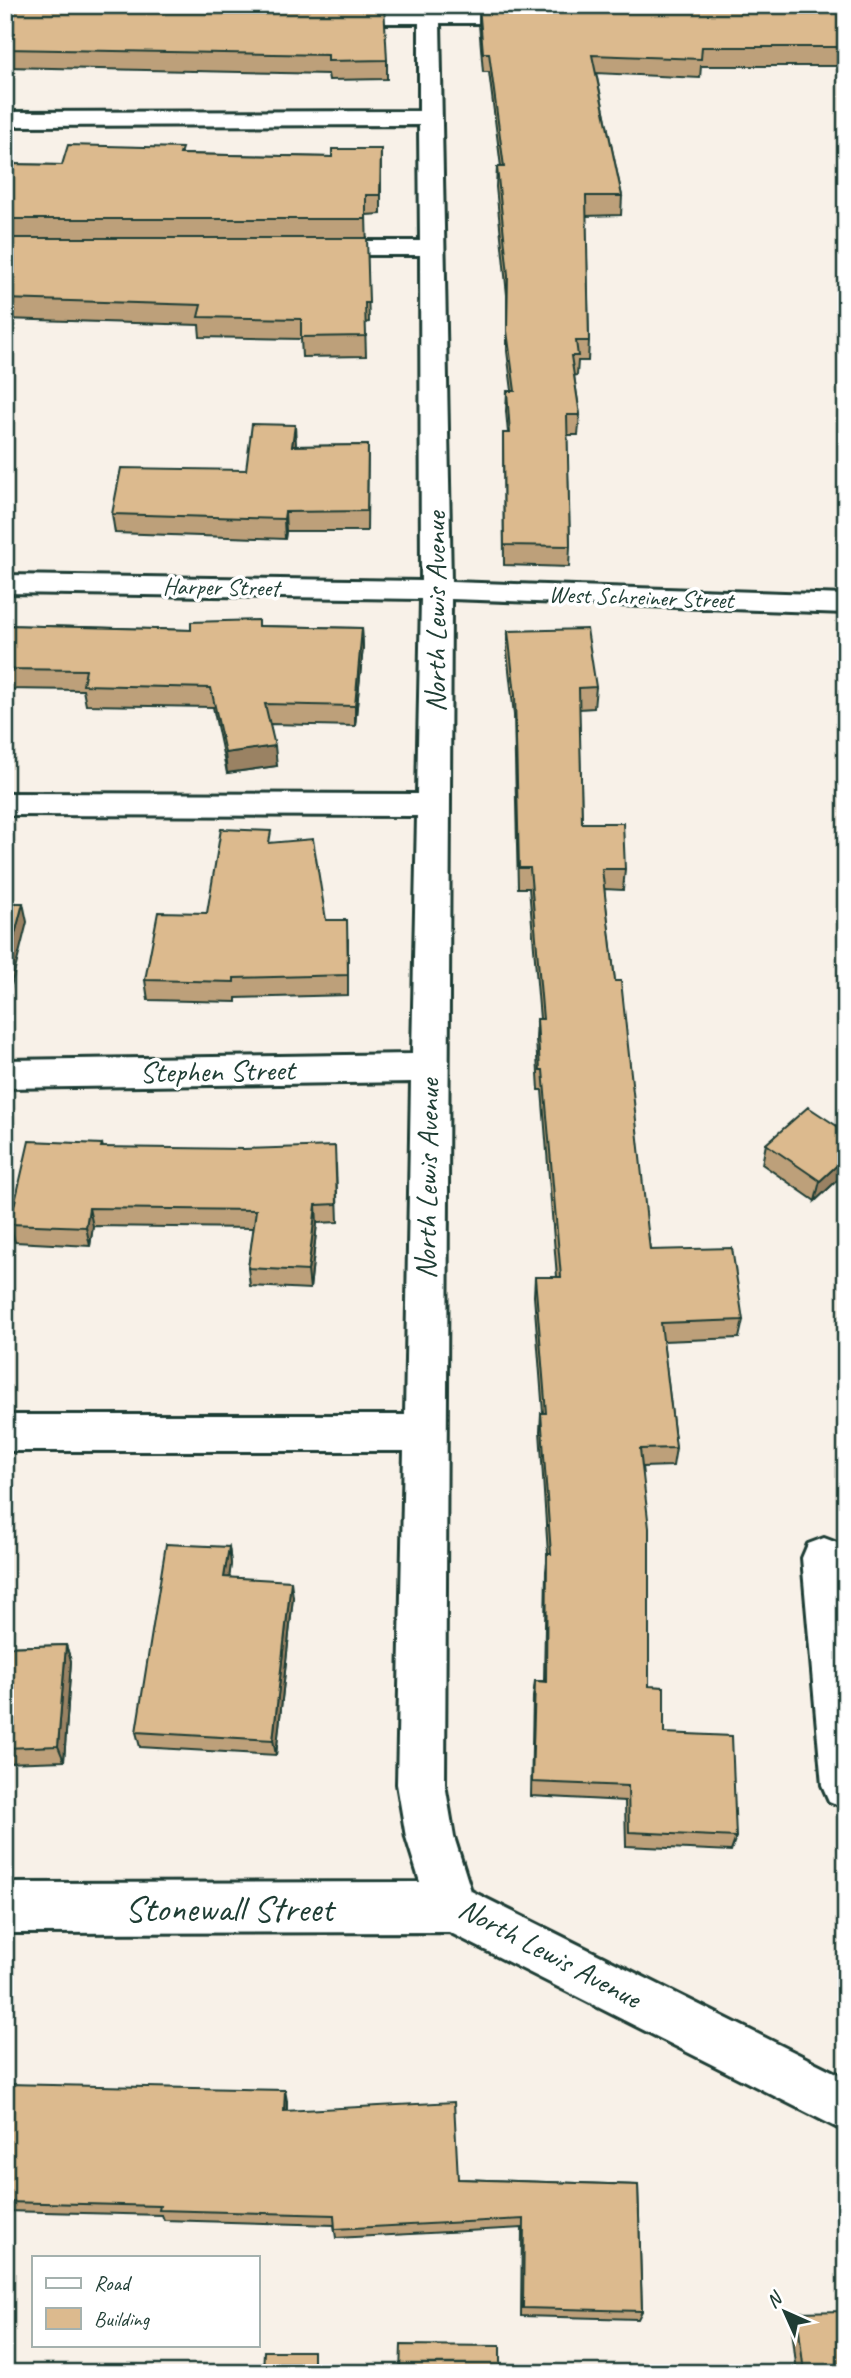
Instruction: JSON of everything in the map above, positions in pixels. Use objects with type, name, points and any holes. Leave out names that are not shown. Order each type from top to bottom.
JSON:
[{"type":"street","points":[[306,16],[429,11],[554,16]]},
{"type":"street","name":"North Lewis Avenue","points":[[429,11],[434,248],[436,590],[421,1784],[430,1837],[452,1907],[846,2106]]},
{"type":"street","points":[[5,119],[431,118]]},
{"type":"street","points":[[296,248],[434,248]]},
{"type":"street","name":"Harper Street","points":[[5,584],[436,590]]},
{"type":"street","name":"West Schreiner Street","points":[[436,590],[846,604]]},
{"type":"street","points":[[5,804],[433,805]]},
{"type":"street","name":"Stephen Street","points":[[5,1074],[429,1068]]},
{"type":"street","points":[[5,1433],[424,1433]]},
{"type":"street","points":[[824,1559],[846,1785]]},
{"type":"street","name":"Stonewall Street","points":[[5,1908],[452,1907]]},
{"type":"building","points":[[5,5],[384,5],[387,60],[328,61],[328,55],[5,49]]},
{"type":"building","points":[[479,5],[846,5],[846,47],[702,47],[701,59],[592,55],[622,196],[586,196],[589,341],[576,341],[578,356],[571,356],[580,415],[567,415],[570,546],[504,545],[503,433],[510,433],[507,391],[515,391],[507,331],[508,275],[497,167],[504,167],[489,53],[483,53]]},
{"type":"building","points":[[68,145],[182,148],[180,154],[332,157],[332,149],[381,149],[380,195],[366,195],[366,219],[5,219],[5,164],[62,165]]},
{"type":"building","points":[[5,238],[367,238],[369,303],[365,303],[366,336],[301,337],[301,319],[198,317],[201,305],[5,299]]},
{"type":"building","points":[[252,424],[295,425],[292,446],[368,445],[367,511],[285,512],[284,519],[112,514],[121,468],[246,470]]},
{"type":"building","points":[[258,620],[258,626],[362,628],[355,706],[265,704],[275,746],[225,753],[211,688],[83,685],[86,670],[5,669],[5,625],[191,630],[191,622]]},
{"type":"building","points":[[587,629],[596,687],[579,688],[582,823],[623,823],[625,869],[602,869],[615,981],[621,981],[650,1250],[732,1248],[743,1320],[661,1323],[676,1448],[640,1449],[649,1528],[649,1686],[664,1687],[664,1733],[732,1736],[736,1837],[629,1832],[628,1786],[532,1782],[535,1681],[546,1682],[547,1554],[551,1554],[541,1413],[546,1413],[535,1277],[561,1277],[543,1070],[540,1070],[537,1019],[543,1019],[530,868],[519,868],[515,695],[508,631]]},
{"type":"building","points":[[221,829],[271,831],[269,843],[313,839],[326,920],[347,920],[348,975],[234,978],[234,982],[145,980],[158,912],[207,913]]},
{"type":"building","points":[[5,903],[23,903],[5,973]]},
{"type":"building","points":[[808,1107],[846,1132],[846,1157],[820,1181],[766,1144]]},
{"type":"building","points":[[29,1141],[102,1144],[101,1147],[244,1149],[335,1146],[337,1204],[316,1205],[308,1271],[248,1268],[256,1210],[89,1208],[86,1227],[10,1224]]},
{"type":"building","points":[[166,1544],[229,1547],[224,1577],[291,1581],[273,1740],[136,1732]]},
{"type":"building","points":[[66,1645],[58,1746],[5,1748],[5,1647]]},
{"type":"building","points":[[5,2084],[285,2090],[284,2111],[454,2102],[458,2179],[638,2185],[642,2311],[523,2308],[524,2219],[335,2229],[334,2215],[159,2210],[160,2206],[5,2202]]},
{"type":"building","points":[[846,2311],[846,2373],[804,2373],[797,2312]]},
{"type":"building","points":[[401,2345],[500,2346],[500,2373],[400,2373]]},
{"type":"building","points":[[264,2351],[313,2351],[313,2373],[263,2373]]}]
